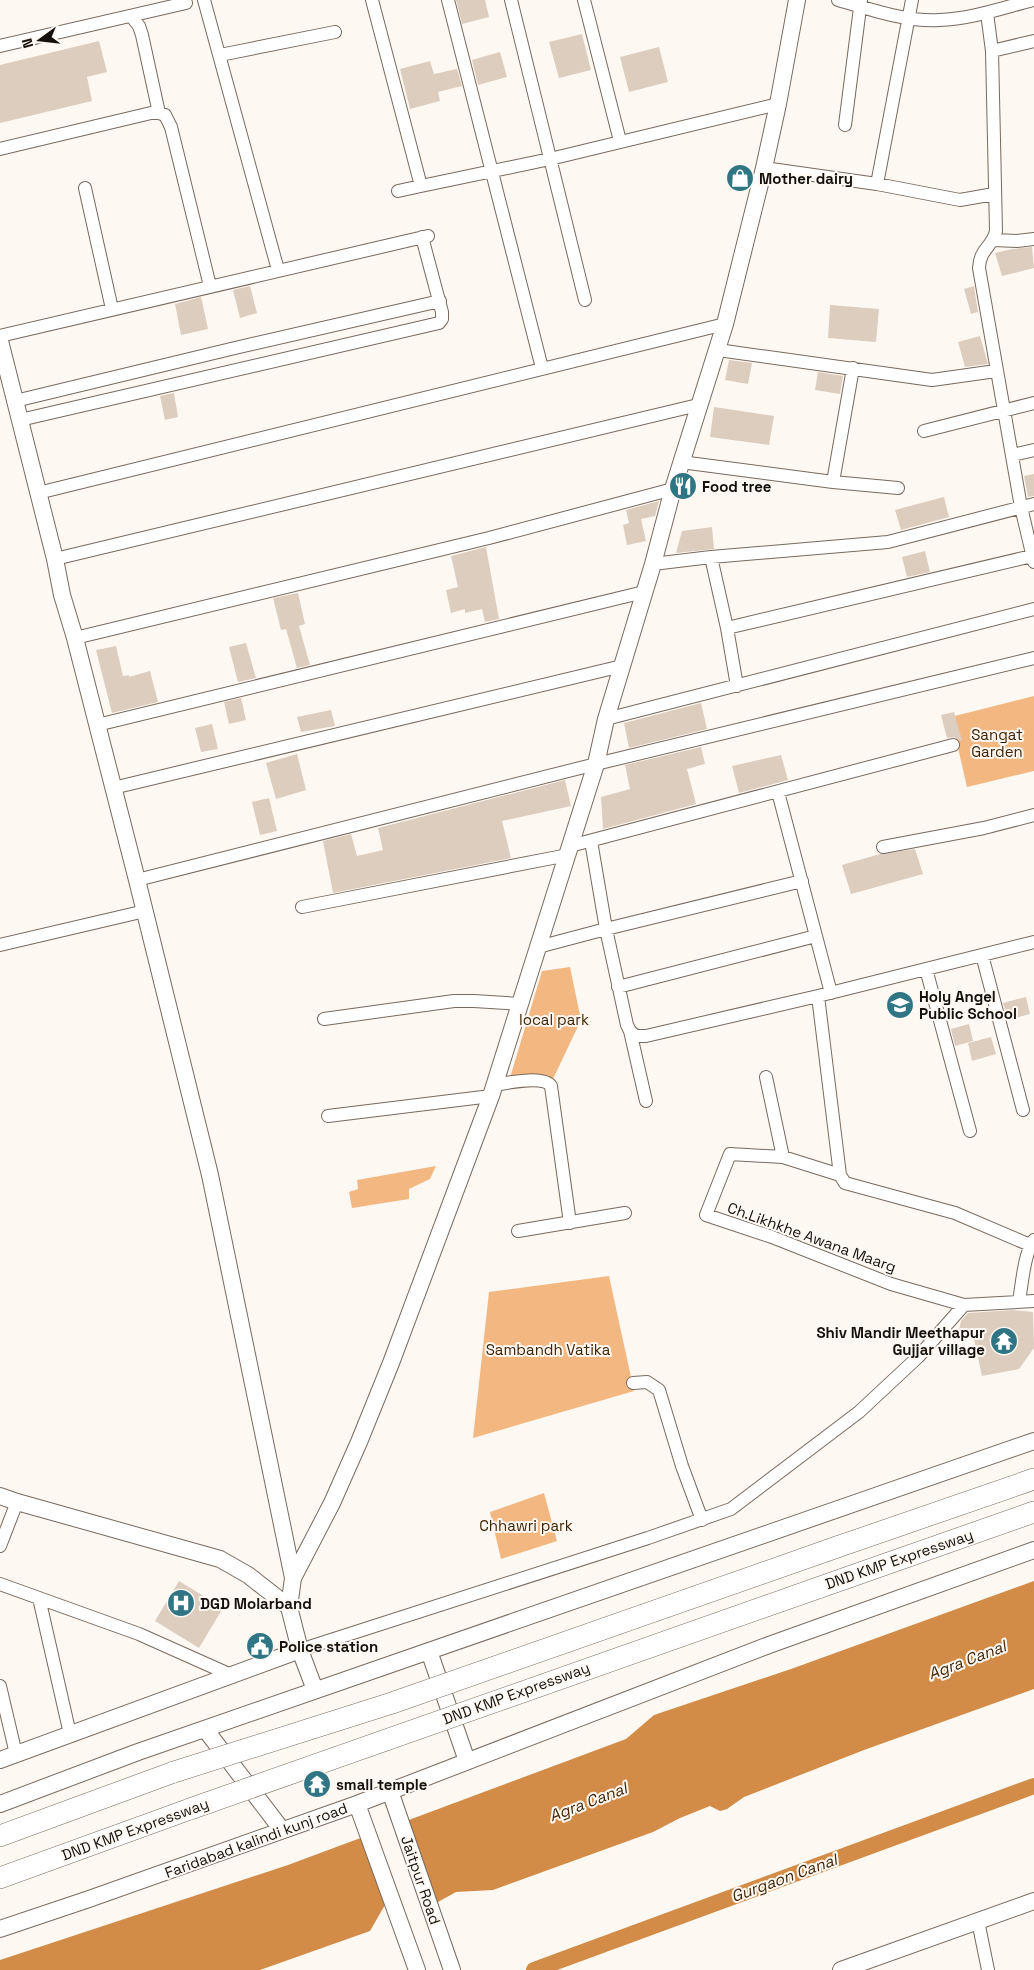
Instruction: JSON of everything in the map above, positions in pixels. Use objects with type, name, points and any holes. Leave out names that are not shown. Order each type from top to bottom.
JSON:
[{"type":"highway","name":"DND KMP Expressway","points":[[0,1836],[174,1772],[392,1703],[1034,1479]]},
{"type":"highway","name":"DND KMP Expressway","points":[[0,1878],[190,1809],[1034,1512]]},
{"type":"street","points":[[206,0],[278,270]]},
{"type":"street","points":[[372,0],[421,186]]},
{"type":"street","points":[[448,0],[542,368]]},
{"type":"street","points":[[511,0],[585,300]]},
{"type":"street","points":[[584,0],[620,141]]},
{"type":"street","points":[[293,1578],[332,1503],[360,1442],[442,1232],[493,1090],[596,764],[606,719],[653,564],[673,488],[698,405],[718,350],[764,168],[797,0]]},
{"type":"street","points":[[838,0],[861,3],[908,18],[938,20],[987,12],[1033,0]]},
{"type":"street","points":[[877,184],[912,0]]},
{"type":"street","points":[[0,46],[186,3]]},
{"type":"street","points":[[845,125],[861,3]]},
{"type":"street","points":[[727,628],[1033,559],[1021,507],[1003,410],[979,268],[983,251],[994,240],[996,231],[992,51],[987,12]]},
{"type":"street","points":[[130,16],[139,26],[142,35],[159,113]]},
{"type":"street","points":[[220,55],[335,32]]},
{"type":"street","points":[[992,51],[1034,41]]},
{"type":"street","points":[[398,190],[550,159],[778,104]]},
{"type":"street","points":[[0,149],[159,113],[165,115],[171,127],[210,286]]},
{"type":"street","points":[[764,168],[877,184],[960,200],[994,194]]},
{"type":"street","points":[[85,188],[112,309]]},
{"type":"street","points":[[0,336],[425,236],[440,301],[442,319],[438,323],[20,420]]},
{"type":"street","points":[[994,240],[1017,241],[1034,239]]},
{"type":"street","points":[[15,401],[440,301]]},
{"type":"street","points":[[38,493],[725,324]]},
{"type":"street","points":[[0,341],[55,559],[62,595],[75,638],[145,911],[210,1175],[293,1578],[289,1607],[300,1650],[315,1690]]},
{"type":"street","points":[[718,350],[932,380],[996,371]]},
{"type":"street","points":[[833,482],[853,368]]},
{"type":"street","points":[[924,431],[1034,403]]},
{"type":"street","points":[[55,559],[698,405]]},
{"type":"street","points":[[1012,455],[1034,450]]},
{"type":"street","points":[[681,462],[833,482],[898,488]]},
{"type":"street","points":[[75,638],[489,538],[673,488]]},
{"type":"street","points":[[653,564],[711,557],[888,542],[1034,504]]},
{"type":"street","points":[[711,557],[727,628],[737,686]]},
{"type":"street","points":[[97,725],[644,592]]},
{"type":"street","points":[[606,719],[1034,609]]},
{"type":"street","points":[[137,880],[596,764],[1034,658]]},
{"type":"street","points":[[113,788],[622,666]]},
{"type":"street","points":[[302,907],[569,851],[591,841],[953,746]]},
{"type":"street","points":[[778,792],[816,936],[825,994],[840,1175]]},
{"type":"street","points":[[883,847],[984,828],[1034,815]]},
{"type":"street","points":[[591,841],[618,987],[646,1101]]},
{"type":"street","points":[[538,947],[802,881]]},
{"type":"street","points":[[0,945],[145,911]]},
{"type":"street","points":[[618,987],[816,936]]},
{"type":"street","points":[[630,1031],[636,1036],[646,1036],[1034,942]]},
{"type":"street","points":[[982,955],[1024,1110]]},
{"type":"street","points":[[926,969],[970,1131]]},
{"type":"street","points":[[324,1020],[454,1001],[474,1000],[520,1004]]},
{"type":"street","points":[[766,1077],[783,1157]]},
{"type":"street","points":[[328,1116],[493,1090],[539,1080],[549,1082],[570,1222]]},
{"type":"street","name":"Ch.Likhkhe Awana Maarg","points":[[964,1305],[891,1284],[772,1236],[706,1216],[730,1154],[783,1157],[840,1175],[846,1183],[855,1187],[955,1213],[1032,1242]]},
{"type":"street","points":[[518,1231],[625,1214]]},
{"type":"street","points":[[1019,1302],[1032,1242]]},
{"type":"street","points":[[0,1760],[300,1650],[731,1509],[859,1412],[918,1357],[964,1305],[1034,1301]]},
{"type":"street","points":[[633,1383],[647,1382],[659,1390],[682,1466],[702,1520]]},
{"type":"street","points":[[0,1804],[315,1690],[1034,1441]]},
{"type":"street","points":[[0,1496],[220,1560],[248,1575],[289,1607]]},
{"type":"street","points":[[0,1546],[17,1502]]},
{"type":"street","name":"Faridabad kalindi kunj road","points":[[0,1929],[357,1804],[769,1645],[1034,1550]]},
{"type":"street","points":[[0,1584],[139,1634],[231,1675]]},
{"type":"street","points":[[40,1598],[70,1734]]},
{"type":"street","points":[[430,1650],[467,1761]]},
{"type":"street","points":[[0,1686],[16,1754]]},
{"type":"street","points":[[204,1729],[282,1830]]},
{"type":"street","name":"Jaitpur Road","points":[[390,1791],[452,1970]]},
{"type":"street","points":[[357,1804],[416,1970]]},
{"type":"street","points":[[841,1970],[1034,1901]]},
{"type":"street","points":[[978,1921],[988,1970]]},
{"type":"green space","name":"Sangat Garden","points":[[1034,696],[1034,771],[967,787],[951,717]]},
{"type":"green space","name":"local park","points":[[570,967],[581,1020],[553,1079],[509,1081],[542,971]]},
{"type":"green space","points":[[436,1166],[430,1179],[409,1189],[409,1199],[352,1208],[349,1192],[358,1189],[357,1180]]},
{"type":"green space","name":"Sambandh Vatika","points":[[609,1276],[634,1391],[473,1438],[489,1292]]},
{"type":"green space","name":"Chhawri park","points":[[544,1493],[557,1541],[501,1559],[490,1512]]},
{"type":"water","name":"Agra Canal","points":[[1034,1581],[1034,1689],[864,1750],[744,1797],[727,1809],[720,1811],[710,1806],[680,1818],[653,1832],[493,1890],[456,1892],[420,1912],[386,1903],[370,1931],[260,1970],[0,1970],[0,1960],[288,1865],[626,1739],[654,1715],[791,1669]]},
{"type":"pier","points":[[401,1821],[431,1909],[420,1915],[405,1911],[375,1830]]},
{"type":"building","points":[[456,0],[485,0],[489,17],[462,24]]},
{"type":"building","points":[[582,34],[591,70],[559,78],[549,42]]},
{"type":"building","points":[[99,41],[107,72],[87,77],[92,101],[0,123],[0,65]]},
{"type":"building","points":[[659,47],[668,82],[629,92],[620,57]]},
{"type":"building","points":[[500,52],[507,77],[478,85],[472,60]]},
{"type":"building","points":[[430,61],[434,74],[457,69],[462,86],[438,92],[440,101],[410,109],[400,69]]},
{"type":"building","points":[[1032,247],[1034,268],[1002,276],[995,253]]},
{"type":"building","points":[[250,286],[257,313],[240,318],[233,290]]},
{"type":"building","points":[[974,286],[978,312],[971,314],[964,289]]},
{"type":"building","points":[[201,297],[208,329],[181,335],[175,304]]},
{"type":"building","points":[[830,305],[879,309],[876,342],[828,338]]},
{"type":"building","points":[[980,336],[988,364],[965,367],[958,342]]},
{"type":"building","points":[[729,360],[752,363],[748,384],[725,380]]},
{"type":"building","points":[[818,372],[843,376],[840,394],[815,390]]},
{"type":"building","points":[[174,393],[178,417],[165,420],[160,396]]},
{"type":"building","points":[[714,407],[774,416],[769,445],[710,437]]},
{"type":"building","points":[[1034,474],[1034,496],[1028,497],[1024,476]]},
{"type":"building","points":[[944,497],[949,517],[901,530],[895,510]]},
{"type":"building","points":[[659,501],[655,516],[641,519],[646,541],[627,545],[623,525],[629,523],[626,510]]},
{"type":"building","points":[[712,527],[714,549],[676,553],[682,531]]},
{"type":"building","points":[[486,547],[499,619],[485,622],[482,609],[465,613],[465,609],[451,613],[446,590],[458,587],[451,556]]},
{"type":"building","points":[[925,551],[930,572],[907,577],[902,557]]},
{"type":"building","points":[[298,593],[305,624],[299,626],[310,665],[297,668],[286,629],[281,630],[273,598]]},
{"type":"building","points":[[246,643],[256,678],[238,682],[229,647]]},
{"type":"building","points":[[116,646],[123,676],[129,675],[129,677],[150,671],[158,702],[112,713],[96,650]]},
{"type":"building","points":[[241,698],[246,720],[229,724],[224,702]]},
{"type":"building","points":[[701,703],[707,729],[629,748],[624,723]]},
{"type":"building","points":[[331,710],[335,726],[301,732],[297,717]]},
{"type":"building","points":[[954,712],[962,740],[960,741],[955,737],[947,738],[941,715]]},
{"type":"building","points":[[212,724],[218,749],[201,752],[195,728]]},
{"type":"building","points":[[701,747],[705,764],[687,769],[696,804],[603,829],[601,797],[630,789],[625,765]]},
{"type":"building","points":[[297,754],[306,790],[276,799],[266,763]]},
{"type":"building","points":[[781,755],[788,780],[739,793],[732,766]]},
{"type":"building","points":[[565,780],[571,806],[502,821],[511,858],[333,893],[323,841],[351,834],[357,856],[383,850],[378,828]]},
{"type":"building","points":[[269,798],[277,831],[260,835],[252,802]]},
{"type":"building","points":[[915,849],[923,874],[851,894],[842,865],[880,854]]},
{"type":"building","points":[[1026,997],[1030,1014],[1008,1020],[1003,1003]]},
{"type":"building","points":[[969,1024],[973,1041],[955,1046],[951,1029]]},
{"type":"building","points":[[991,1037],[996,1054],[972,1061],[968,1043]]},
{"type":"building","name":"Shiv Mandir Meethapur Gujjar village","points":[[1013,1310],[1033,1312],[1034,1348],[1019,1369],[982,1376],[973,1335],[959,1330],[961,1321],[968,1313]]},
{"type":"building","points":[[179,1581],[223,1608],[199,1648],[155,1621]]},
{"type":"waterway","name":"Gurgaon Canal","points":[[534,1970],[1034,1786]]},
{"type":"place","name":"Mother dairy","points":[[740,178]]},
{"type":"place","name":"Food tree","points":[[683,486]]},
{"type":"place","name":"Holy Angel Public School","points":[[900,1005]]},
{"type":"place","name":"Shiv Mandir Meethapur Gujjar village","points":[[1004,1341]]},
{"type":"place","name":"DGD Molarband","points":[[181,1603]]},
{"type":"place","name":"Police station","points":[[260,1646]]},
{"type":"place","name":"small temple","points":[[317,1784]]}]
